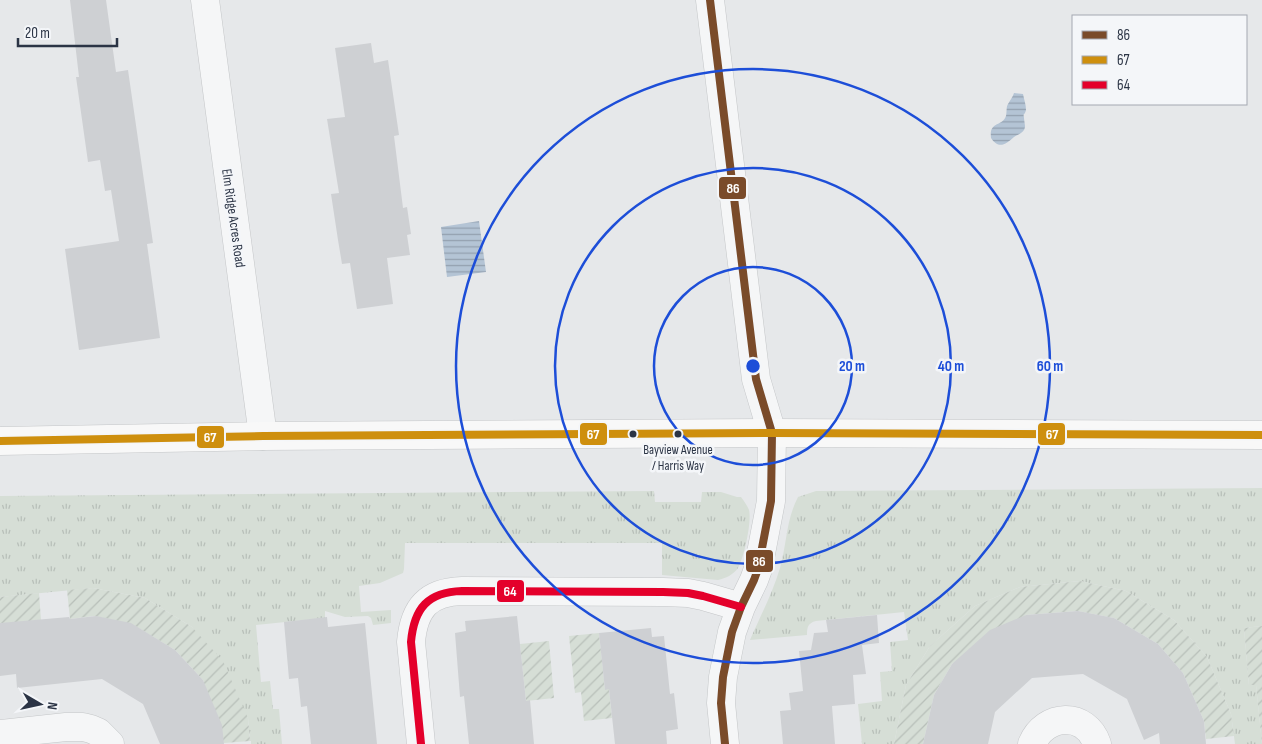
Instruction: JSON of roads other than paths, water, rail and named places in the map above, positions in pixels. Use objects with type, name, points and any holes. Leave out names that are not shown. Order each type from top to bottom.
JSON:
[{"type":"main road","points":[[0,441],[263,436],[772,433],[1262,435]]},
{"type":"street","name":"Elm Ridge Acres Road","points":[[205,0],[263,436]]},
{"type":"street","points":[[710,0],[756,378],[772,433],[772,489],[758,569],[732,632],[723,677],[721,703],[725,744]]},
{"type":"street","points":[[421,744],[411,642],[413,625],[420,609],[433,597],[462,591],[662,592],[688,593],[741,607]]},
{"type":"street","points":[[1032,744],[1039,732],[1049,723],[1062,720],[1075,722],[1087,728],[1094,736],[1097,744]]},
{"type":"street","points":[[0,734],[83,727],[98,732],[110,744]]},
{"type":"water","points":[[1014,93],[1023,94],[1026,108],[1024,115],[1025,128],[1023,132],[1000,145],[991,138],[992,129],[1002,122],[1006,116],[1007,105]]},
{"type":"water","points":[[479,221],[486,272],[447,277],[441,227]]},
{"type":"place","name":"Bayview Avenue / Harris Way","points":[[678,434]]}]
